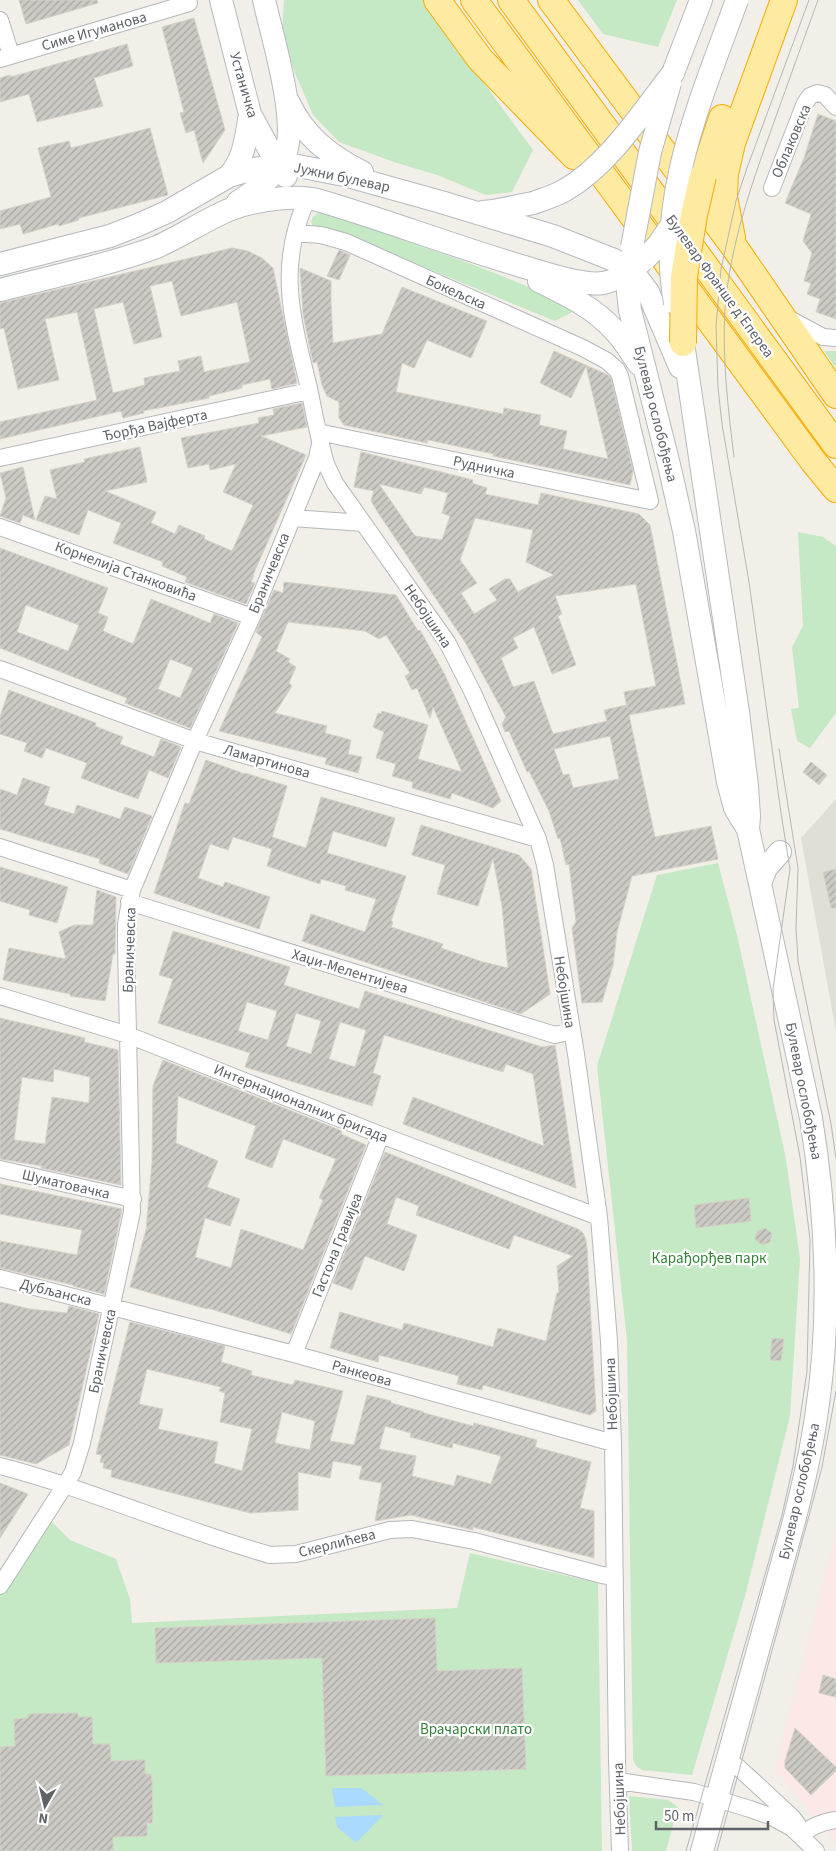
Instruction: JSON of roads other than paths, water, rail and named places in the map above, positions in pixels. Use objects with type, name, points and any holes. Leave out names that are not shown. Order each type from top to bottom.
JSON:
[{"type":"highway","points":[[437,0],[480,59],[502,84],[559,142],[619,198]]},
{"type":"highway","points":[[474,0],[619,198]]},
{"type":"highway","name":"Булевар Франше д'Епереа","points":[[511,0],[836,444]]},
{"type":"highway","points":[[550,0],[735,248],[836,395]]},
{"type":"highway","points":[[735,248],[724,197],[714,175],[728,102],[766,0]]},
{"type":"highway","points":[[682,343],[684,277],[694,215],[732,143],[784,0]]},
{"type":"highway","name":"Булевар Франше д'Епереа","points":[[619,198],[807,453],[836,489]]},
{"type":"main road","name":"Устаничка","points":[[221,0],[250,114],[279,166],[292,184],[308,197]]},
{"type":"main road","points":[[220,213],[261,186],[279,166],[285,156],[288,143],[289,118],[286,97],[264,0]]},
{"type":"main road","name":"Булевар ослобођења","points":[[701,0],[673,73],[650,152],[635,259],[628,292],[630,310],[669,465],[692,569],[728,782],[735,808],[749,835]]},
{"type":"main road","name":"Булевар ослобођења","points":[[702,1851],[807,1468],[816,1415],[825,1328],[826,1282],[825,1238],[818,1162],[811,1118],[749,835],[748,795],[738,712],[690,386],[672,281],[671,226],[677,183],[693,123],[737,0]]},
{"type":"main road","points":[[474,212],[493,212],[533,203],[563,192],[578,183],[612,150],[673,73]]},
{"type":"main road","points":[[286,97],[296,118],[309,135],[328,152],[344,163],[406,192]]},
{"type":"main road","points":[[229,176],[242,155],[250,114]]},
{"type":"main road","name":"Јужни булевар","points":[[0,264],[110,236],[167,212],[229,176],[253,169],[279,166],[298,166],[344,175],[474,212],[597,252],[614,260],[635,259],[653,252],[671,226],[714,175]]},
{"type":"main road","points":[[308,197],[312,190],[325,180],[344,175]]},
{"type":"main road","name":"Јужни булевар","points":[[0,290],[127,257],[156,247],[220,213],[273,199],[308,197],[552,275],[593,283],[614,280],[635,259]]},
{"type":"main road","points":[[496,258],[589,308],[616,331],[646,373]]},
{"type":"main road","name":"Јужни булевар","points":[[635,259],[641,282],[657,309],[673,354],[690,386]]},
{"type":"street","name":"Симе Игуманова","points":[[5,57],[189,3]]},
{"type":"street","points":[[0,20],[5,57]]},
{"type":"street","name":"Облаковска","points":[[772,188],[805,103],[810,96],[817,93],[825,96],[836,107]]},
{"type":"street","name":"Небојшина","points":[[308,197],[295,233],[289,266],[290,295],[294,326],[326,464],[335,483],[447,642],[473,692],[538,839],[545,865],[572,1031],[599,1217],[609,1341],[613,1443],[620,1851]]},
{"type":"street","name":"Бокељска","points":[[295,233],[321,235],[346,242],[583,348],[613,365]]},
{"type":"street","points":[[782,315],[823,336],[836,338]]},
{"type":"street","name":"Булевар ослобођења","points":[[613,365],[620,376],[650,501]]},
{"type":"street","name":"Ђорђа Вајферта","points":[[0,458],[309,391]]},
{"type":"street","name":"Рудничка","points":[[319,438],[650,501]]},
{"type":"street","name":"Браничевска","points":[[0,1586],[73,1472],[82,1443],[132,1212],[126,945],[131,896],[195,741],[252,617],[317,458],[319,438]]},
{"type":"street","points":[[292,518],[363,523]]},
{"type":"street","name":"Корнелија Станковића","points":[[0,527],[252,617]]},
{"type":"street","name":"Ламартинова","points":[[0,669],[195,741],[538,839]]},
{"type":"street","name":"Хаџи-Мелентијева","points":[[0,847],[131,896],[555,1034],[572,1031]]},
{"type":"street","name":"Интернационалних бригада","points":[[0,996],[128,1035],[381,1135],[599,1217]]},
{"type":"street","name":"Гастона Гравијеа","points":[[294,1354],[381,1135]]},
{"type":"street","name":"Шуматовачка","points":[[0,1169],[133,1200]]},
{"type":"street","name":"Дубљанска","points":[[0,1278],[111,1306]]},
{"type":"street","name":"Ранкеова","points":[[111,1306],[294,1354],[613,1443]]},
{"type":"street","name":"Скерлићева","points":[[0,1466],[65,1485],[270,1555],[296,1554],[390,1530],[412,1529],[474,1541],[615,1577]]},
{"type":"street","points":[[727,1760],[739,1768],[792,1817],[798,1825],[802,1836]]},
{"type":"street","points":[[618,1781],[668,1787],[716,1798],[770,1816],[792,1828],[816,1851]]},
{"type":"street","points":[[802,1836],[807,1830],[836,1820]]},
{"type":"water","points":[[332,1788],[361,1788],[383,1805],[335,1807]]},
{"type":"water","points":[[383,1815],[356,1843],[337,1827],[335,1817]]},
{"type":"tram line","points":[[686,1851],[782,1515],[793,1466],[807,1371],[810,1240],[800,1157],[774,1020],[773,989],[790,869],[749,582],[722,424],[718,388],[716,326],[721,269],[736,201],[809,0]]},
{"type":"tram line","points":[[734,457],[724,346],[725,309],[732,261],[750,191],[818,0]]},
{"type":"tram line","points":[[779,749],[798,868],[796,928],[798,961],[831,1124],[836,1158]]},
{"type":"tram line","points":[[717,1851],[822,1467],[836,1391]]},
{"type":"park label","name":"Карађорђев парк","points":[[709,1258]]},
{"type":"park label","name":"Врачарски плато","points":[[476,1729]]}]
